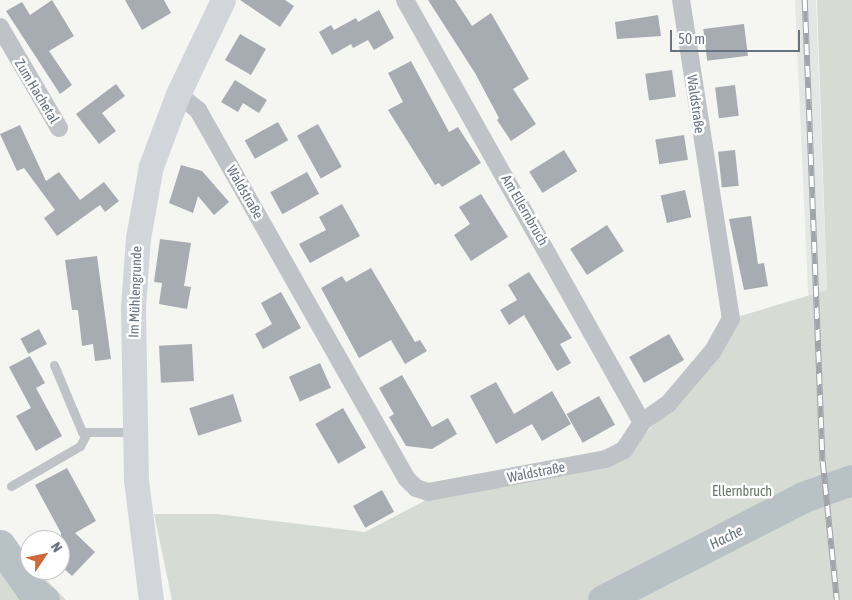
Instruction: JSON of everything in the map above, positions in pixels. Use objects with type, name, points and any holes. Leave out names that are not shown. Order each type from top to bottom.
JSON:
[{"type":"main road","name":"Im Mühlengrunde","points":[[151,600],[138,516],[134,432],[133,307],[140,222],[152,166],[178,94],[223,0]]},
{"type":"street","name":"Am Ellernbruch","points":[[405,0],[642,422]]},
{"type":"street","name":"Waldstraße","points":[[178,94],[198,110],[407,479],[416,488],[428,492],[606,459],[624,450],[642,422],[675,397],[713,351],[732,319],[681,0]]},
{"type":"street","name":"Zum Hachetal","points":[[0,28],[59,128]]},
{"type":"lane","points":[[54,365],[82,432],[134,432]]},
{"type":"lane","points":[[11,486],[80,446],[87,433]]},
{"type":"shaded area","points":[[795,0],[816,0],[834,478],[818,514]]},
{"type":"green space","name":"Ellernbruch","points":[[817,0],[852,0],[852,600],[172,600],[154,514],[218,514],[365,532],[428,499],[609,463],[639,440],[670,407],[737,317],[827,290]]},
{"type":"green space","points":[[0,533],[20,553],[20,580],[47,580],[66,600],[0,600]]},
{"type":"building","points":[[52,0],[74,36],[49,51],[72,85],[60,94],[6,11],[22,2],[30,15]]},
{"type":"building","points":[[125,0],[164,0],[171,13],[142,30]]},
{"type":"building","points":[[240,0],[285,0],[294,6],[280,27]]},
{"type":"building","points":[[428,0],[455,0],[472,26],[491,13],[529,79],[513,89],[536,124],[511,141],[497,120],[499,118],[475,73]]},
{"type":"building","points":[[379,10],[394,38],[374,50],[368,40],[353,48],[351,44],[332,55],[319,32],[331,25],[334,30],[356,18],[358,22]]},
{"type":"building","points":[[658,15],[661,36],[617,39],[615,22]]},
{"type":"building","points":[[744,24],[748,56],[707,61],[703,29]]},
{"type":"building","points":[[240,34],[266,49],[251,75],[225,60]]},
{"type":"building","points":[[411,61],[449,132],[458,127],[481,163],[442,187],[439,183],[435,185],[388,110],[403,102],[388,73]]},
{"type":"building","points":[[672,70],[676,97],[649,100],[645,74]]},
{"type":"building","points":[[235,80],[267,100],[259,113],[243,103],[238,112],[221,102]]},
{"type":"building","points":[[116,84],[125,96],[102,113],[116,131],[99,144],[76,114]]},
{"type":"building","points":[[735,85],[739,116],[719,118],[715,87]]},
{"type":"building","points":[[278,122],[288,140],[255,159],[245,140]]},
{"type":"building","points":[[318,124],[342,167],[321,178],[297,136]]},
{"type":"building","points":[[20,125],[46,181],[59,172],[80,200],[104,182],[119,201],[105,212],[100,205],[57,236],[44,218],[55,210],[24,168],[17,171],[0,134]]},
{"type":"building","points":[[684,135],[688,160],[659,164],[655,140]]},
{"type":"building","points":[[564,150],[577,171],[542,193],[529,172]]},
{"type":"building","points":[[735,150],[739,186],[722,188],[718,152]]},
{"type":"building","points":[[181,165],[202,171],[229,202],[214,215],[198,196],[193,213],[169,203]]},
{"type":"building","points":[[307,172],[319,194],[282,214],[270,192]]},
{"type":"building","points":[[685,190],[691,217],[667,223],[661,196]]},
{"type":"building","points":[[481,194],[508,237],[471,261],[454,235],[470,224],[459,207]]},
{"type":"building","points":[[342,204],[360,236],[310,263],[299,244],[326,230],[319,217]]},
{"type":"building","points":[[751,216],[758,264],[764,263],[768,286],[744,290],[729,219]]},
{"type":"building","points":[[607,225],[624,251],[587,275],[570,249]]},
{"type":"building","points":[[160,239],[191,243],[184,286],[191,287],[187,309],[159,304],[162,283],[154,282]]},
{"type":"building","points":[[97,256],[111,359],[95,361],[93,344],[82,346],[78,310],[72,310],[65,260]]},
{"type":"building","points":[[371,268],[415,342],[420,340],[427,351],[405,364],[391,340],[359,358],[321,288],[342,276],[346,282]]},
{"type":"building","points":[[529,272],[572,338],[560,344],[571,363],[557,371],[524,315],[509,325],[500,310],[517,300],[508,285]]},
{"type":"building","points":[[281,292],[301,328],[263,349],[255,334],[272,324],[261,303]]},
{"type":"building","points":[[39,329],[47,344],[28,354],[20,339]]},
{"type":"building","points":[[669,334],[684,360],[644,383],[629,357]]},
{"type":"building","points":[[192,344],[194,381],[161,383],[159,346]]},
{"type":"building","points":[[30,356],[45,383],[36,388],[62,436],[36,451],[16,416],[31,408],[9,367]]},
{"type":"building","points":[[320,363],[331,388],[300,401],[289,377]]},
{"type":"building","points":[[402,375],[432,427],[448,418],[457,434],[432,449],[406,446],[389,417],[394,414],[379,388]]},
{"type":"building","points":[[496,382],[514,414],[552,391],[571,424],[542,441],[532,424],[496,444],[470,396]]},
{"type":"building","points":[[233,394],[242,422],[198,436],[189,408]]},
{"type":"building","points":[[599,396],[615,425],[583,443],[567,414]]},
{"type":"building","points":[[343,408],[366,448],[338,464],[315,424]]},
{"type":"building","points":[[67,468],[96,521],[75,533],[95,552],[72,576],[70,574],[70,530],[59,530],[35,485]]},
{"type":"building","points":[[382,490],[394,512],[365,528],[353,506]]},
{"type":"waterway","name":"Hache","points":[[603,600],[803,497],[852,480]]},
{"type":"waterway","name":"Hache","points":[[0,545],[32,591],[44,600]]},
{"type":"railway","points":[[805,0],[823,462],[837,600]]}]
